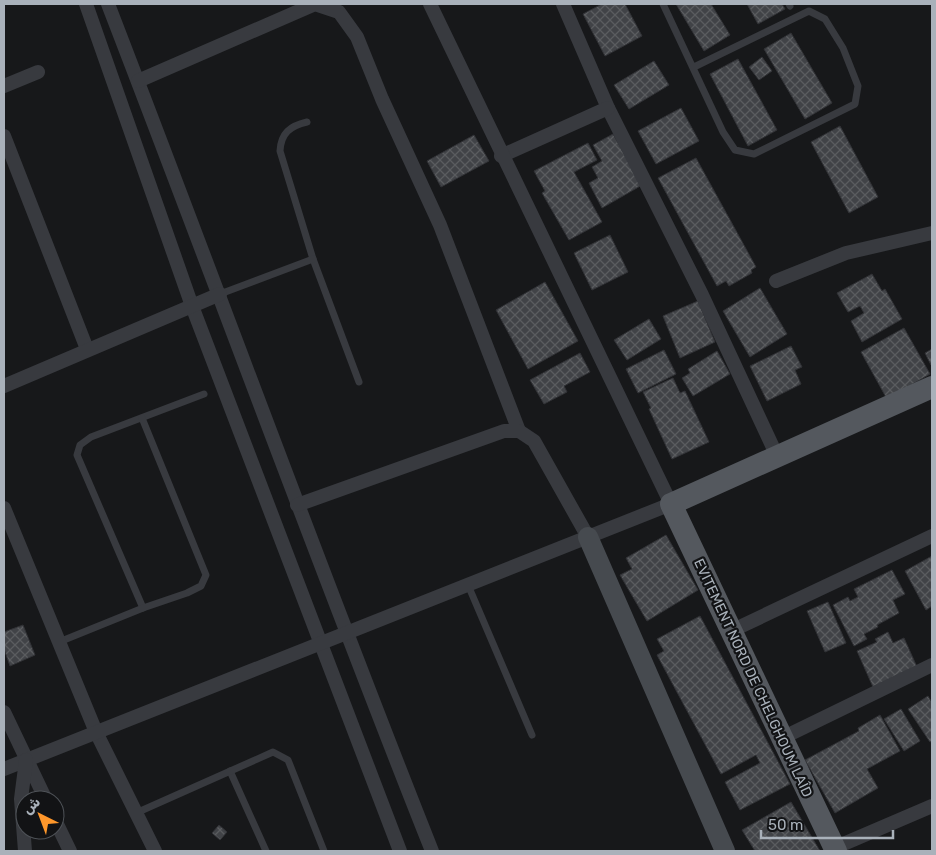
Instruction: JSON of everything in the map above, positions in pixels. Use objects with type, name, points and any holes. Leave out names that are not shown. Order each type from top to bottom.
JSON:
[{"type":"main road","points":[[670,504],[932,387]]},
{"type":"main road","name":"EVITEMENT NORD DE CHELGHOUM LAÎD","points":[[670,504],[835,850]]},
{"type":"street","points":[[86,4],[192,306],[400,851]]},
{"type":"street","points":[[108,4],[220,294],[345,634],[432,851]]},
{"type":"street","points":[[138,80],[315,4],[340,12],[357,37],[382,99],[440,225],[519,431]]},
{"type":"street","points":[[4,769],[670,504],[501,156],[430,4]]},
{"type":"street","points":[[563,4],[608,108],[702,295],[777,456]]},
{"type":"street","points":[[4,86],[38,72]]},
{"type":"street","points":[[501,156],[608,108]]},
{"type":"street","points":[[4,136],[87,349]]},
{"type":"street","points":[[776,281],[846,253],[932,234]]},
{"type":"street","points":[[4,386],[87,349],[220,294]]},
{"type":"street","points":[[298,505],[504,431],[519,431],[534,441],[588,537],[725,851]]},
{"type":"street","points":[[4,508],[96,732],[155,851]]},
{"type":"street","points":[[731,631],[932,536]]},
{"type":"street","points":[[782,738],[932,665]]},
{"type":"street","points":[[4,712],[41,790]]},
{"type":"street","points":[[25,851],[21,799],[26,760]]},
{"type":"street","points":[[835,850],[932,806]]},
{"type":"lane","points":[[663,4],[723,132],[734,150],[754,154],[855,104],[858,86],[843,48],[825,19],[809,11],[694,67]]},
{"type":"lane","points":[[307,122],[290,128],[284,134],[280,151],[313,259],[359,382]]},
{"type":"lane","points":[[220,294],[313,259]]},
{"type":"lane","points":[[143,608],[77,456],[80,445],[91,437],[204,394]]},
{"type":"lane","points":[[59,642],[143,608],[188,594],[201,586],[206,575],[142,418]]},
{"type":"lane","points":[[468,585],[532,735]]},
{"type":"lane","points":[[136,813],[273,752],[288,760],[324,851]]},
{"type":"lane","points":[[230,771],[266,851]]},
{"type":"building","points":[[602,4],[625,4],[642,36],[605,56],[583,14]]},
{"type":"building","points":[[676,4],[711,4],[730,35],[704,51]]},
{"type":"building","points":[[747,4],[782,4],[785,9],[758,24]]},
{"type":"building","points":[[791,33],[832,103],[805,119],[764,49]]},
{"type":"building","points":[[762,57],[772,71],[759,80],[749,67]]},
{"type":"building","points":[[738,59],[777,130],[748,146],[710,74]]},
{"type":"building","points":[[654,61],[669,85],[629,109],[614,85]]},
{"type":"building","points":[[681,108],[699,141],[656,164],[638,131]]},
{"type":"building","points":[[840,126],[878,197],[849,213],[811,142]]},
{"type":"building","points":[[613,134],[642,185],[602,208],[589,183],[598,178],[592,167],[602,161],[593,145]]},
{"type":"building","points":[[474,135],[489,161],[441,187],[427,161]]},
{"type":"building","points":[[588,143],[597,160],[574,172],[602,222],[569,240],[542,193],[545,191],[534,171]]},
{"type":"building","points":[[696,158],[756,267],[751,270],[752,273],[729,286],[726,281],[717,286],[658,178]]},
{"type":"building","points":[[610,235],[628,272],[592,290],[574,253]]},
{"type":"building","points":[[872,274],[882,291],[885,289],[902,319],[862,342],[851,321],[864,313],[860,306],[848,312],[837,293]]},
{"type":"building","points":[[545,282],[578,341],[528,369],[496,310]]},
{"type":"building","points":[[760,288],[787,334],[750,357],[723,311]]},
{"type":"building","points":[[698,301],[715,342],[680,358],[663,316]]},
{"type":"building","points":[[649,319],[661,339],[627,360],[614,340]]},
{"type":"building","points":[[904,328],[930,374],[887,399],[861,352]]},
{"type":"building","points":[[791,346],[802,367],[795,370],[801,384],[767,401],[750,366]]},
{"type":"building","points":[[932,349],[932,364],[931,365],[925,353]]},
{"type":"building","points":[[664,350],[676,374],[638,393],[626,369]]},
{"type":"building","points":[[717,351],[730,374],[693,396],[682,378],[690,373],[688,369]]},
{"type":"building","points":[[580,353],[590,372],[564,386],[567,392],[544,404],[530,380]]},
{"type":"building","points":[[673,378],[680,393],[685,391],[709,442],[672,459],[643,392]]},
{"type":"building","points":[[666,535],[698,590],[647,621],[620,575],[632,569],[626,558]]},
{"type":"building","points":[[932,556],[932,606],[926,610],[905,571]]},
{"type":"building","points":[[892,570],[905,594],[893,600],[899,613],[864,634],[867,639],[854,646],[833,605],[848,597],[850,601],[858,597],[854,589]]},
{"type":"building","points":[[828,602],[846,643],[825,652],[807,611]]},
{"type":"building","points":[[700,616],[790,784],[740,810],[725,782],[760,763],[756,755],[721,774],[657,655],[664,651],[657,639]]},
{"type":"building","points":[[23,625],[35,655],[10,666],[4,649],[4,632]]},
{"type":"building","points":[[888,632],[893,643],[904,638],[917,667],[873,687],[857,651],[877,642],[875,639]]},
{"type":"building","points":[[928,696],[932,703],[932,741],[930,742],[908,709]]},
{"type":"building","points":[[901,709],[920,741],[904,751],[884,719]]},
{"type":"building","points":[[880,715],[900,751],[867,769],[878,788],[835,813],[805,760],[859,731],[858,728]]},
{"type":"building","points":[[791,802],[820,851],[755,851],[742,830]]},
{"type":"building","points":[[219,825],[227,832],[220,840],[212,833]]}]
